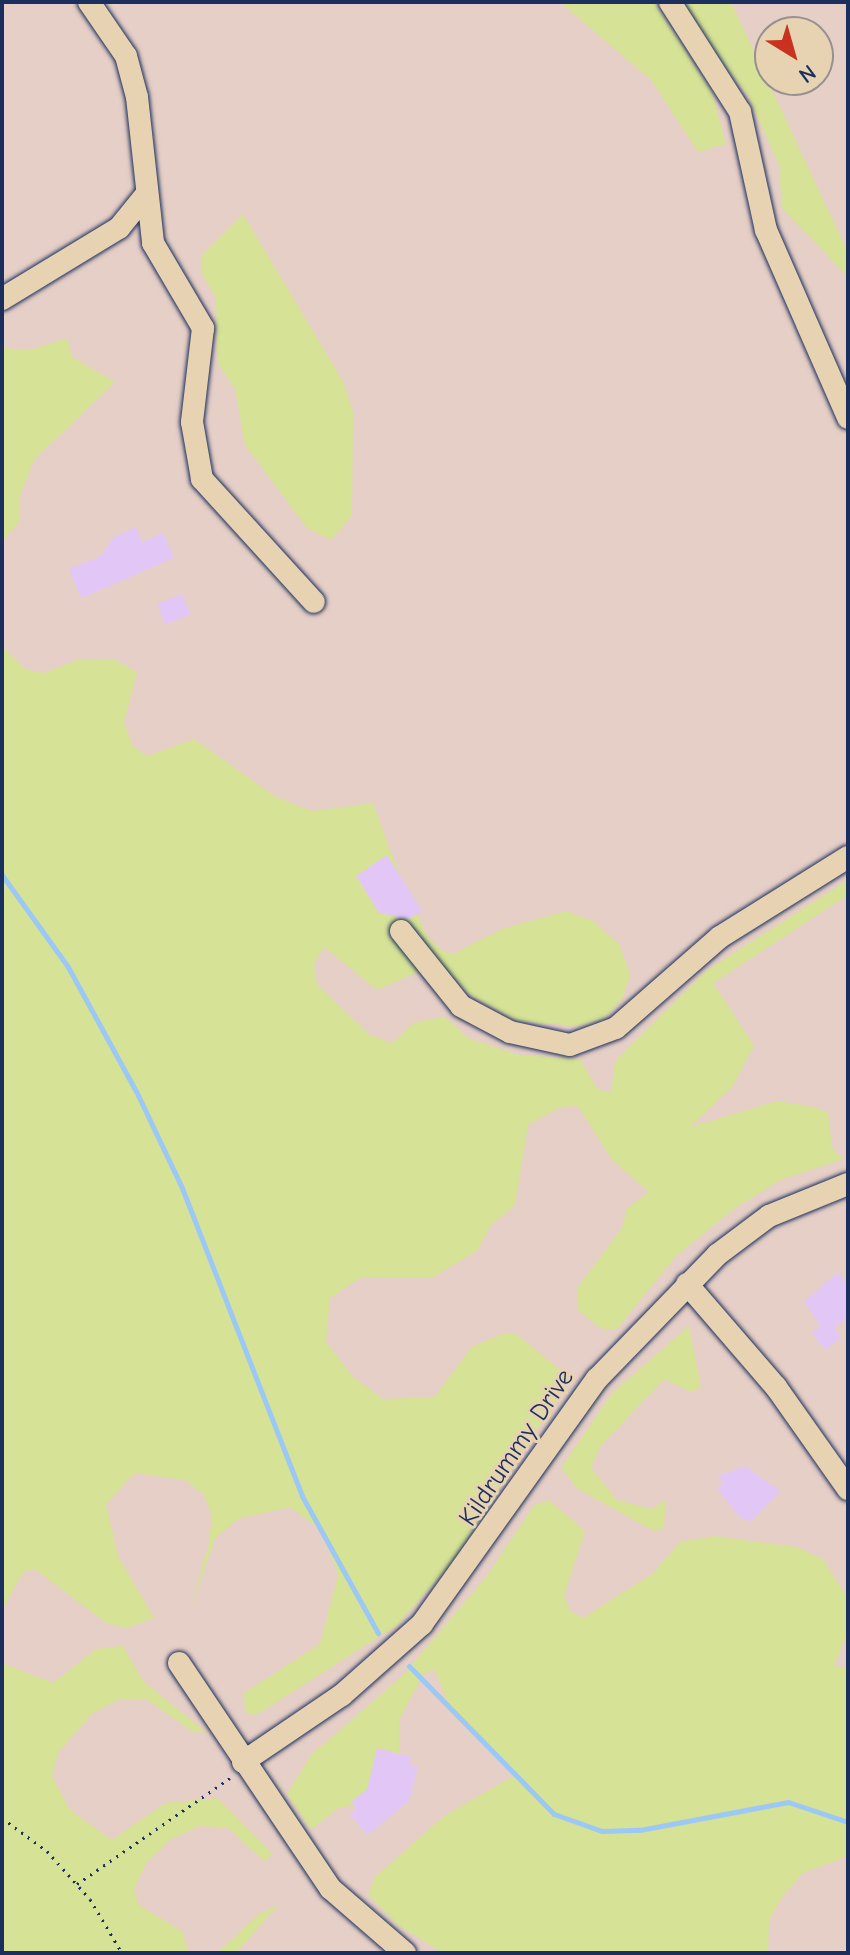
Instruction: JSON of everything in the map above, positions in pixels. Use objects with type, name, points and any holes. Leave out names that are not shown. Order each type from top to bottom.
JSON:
[{"type":"street","points":[[89,2],[126,56],[146,138],[144,197],[153,243],[203,328],[192,422],[202,479],[314,602]]},
{"type":"street","points":[[670,2],[740,112],[766,230],[848,418]]},
{"type":"street","points":[[2,299],[119,228],[144,197]]},
{"type":"street","points":[[401,931],[425,952],[441,987],[461,1006],[510,1032],[570,1045],[616,1028],[720,937],[848,857]]},
{"type":"street","name":"Kildrummy Drive","points":[[245,1765],[342,1695],[422,1624],[597,1379],[687,1284],[769,1216],[848,1184]]},
{"type":"street","points":[[687,1284],[783,1396],[848,1489]]},
{"type":"street","points":[[179,1663],[331,1889],[405,1953]]},
{"type":"path","points":[[77,1884],[245,1765]]},
{"type":"path","points":[[2,1818],[77,1884],[122,1953]]},
{"type":"green space","points":[[560,2],[654,2],[712,92],[726,144],[698,152],[651,80]]},
{"type":"green space","points":[[677,2],[731,2],[754,51],[754,96],[775,96],[848,253],[848,277],[782,208],[779,165],[748,96]]},
{"type":"green space","points":[[243,214],[344,383],[353,412],[352,516],[331,540],[307,528],[245,445],[235,389],[217,362],[216,298],[202,274],[202,255]]},
{"type":"green space","points":[[67,338],[72,357],[115,382],[34,460],[19,498],[20,521],[2,542],[2,348],[30,350]]},
{"type":"green space","points":[[2,646],[25,669],[44,673],[79,659],[115,660],[137,672],[124,723],[133,746],[147,756],[194,739],[276,797],[312,811],[373,803],[403,885],[428,937],[443,951],[453,954],[502,929],[566,911],[593,921],[619,944],[630,974],[623,998],[604,1018],[578,1026],[517,1021],[468,994],[439,963],[377,990],[324,947],[314,964],[317,985],[370,1035],[392,1043],[415,1022],[445,1017],[468,1038],[520,1055],[580,1059],[598,1090],[611,1092],[615,1061],[707,970],[848,880],[848,895],[713,983],[754,1046],[732,1087],[690,1127],[777,1101],[815,1107],[828,1113],[832,1148],[843,1159],[780,1180],[735,1208],[675,1257],[616,1330],[600,1328],[578,1310],[577,1288],[622,1228],[627,1208],[649,1192],[612,1160],[578,1106],[561,1107],[528,1125],[515,1205],[491,1225],[477,1251],[433,1277],[360,1278],[330,1298],[326,1342],[353,1377],[383,1399],[434,1397],[472,1347],[501,1334],[516,1334],[570,1378],[451,1564],[396,1626],[256,1715],[245,1713],[244,1693],[320,1644],[338,1575],[322,1531],[290,1507],[237,1519],[215,1539],[191,1607],[209,1542],[212,1516],[204,1495],[185,1480],[135,1473],[106,1504],[118,1556],[154,1618],[127,1628],[106,1623],[36,1570],[24,1571],[2,1610]]},
{"type":"green space","points":[[689,1326],[701,1387],[691,1392],[664,1379],[600,1447],[591,1468],[617,1500],[651,1509],[666,1500],[664,1528],[654,1531],[578,1489],[561,1468],[612,1393]]},
{"type":"green space","points":[[549,1500],[585,1531],[564,1596],[570,1611],[583,1618],[653,1573],[680,1542],[714,1536],[796,1547],[823,1559],[848,1599],[848,1632],[834,1665],[848,1669],[848,1856],[803,1873],[783,1896],[769,1920],[768,1953],[443,1953],[396,1924],[368,1894],[375,1877],[444,1816],[517,1774],[451,1711],[435,1670],[424,1673],[399,1720],[399,1757],[357,1805],[338,1808],[311,1830],[287,1794],[311,1755],[401,1677],[486,1577],[534,1505]]},
{"type":"green space","points":[[123,1646],[143,1681],[207,1733],[192,1731],[146,1699],[118,1700],[93,1713],[59,1751],[52,1776],[70,1810],[112,1840],[165,1803],[217,1798],[272,1853],[265,1862],[228,1828],[200,1826],[171,1839],[146,1863],[134,1890],[139,1905],[183,1932],[188,1953],[2,1953],[2,1663],[53,1683],[96,1649]]},
{"type":"green space","points":[[279,1904],[236,1953],[217,1953],[259,1914]]},
{"type":"building","points":[[136,527],[142,542],[163,533],[174,558],[81,598],[69,569],[101,556],[114,537]]},
{"type":"building","points":[[182,594],[190,614],[165,625],[157,604]]},
{"type":"building","points":[[387,855],[422,911],[408,919],[379,913],[356,876]]},
{"type":"building","points":[[838,1272],[848,1286],[848,1317],[834,1328],[841,1338],[825,1350],[812,1332],[821,1326],[804,1302]]},
{"type":"building","points":[[745,1466],[780,1491],[751,1521],[740,1518],[717,1488],[723,1483],[718,1476]]},
{"type":"building","points":[[377,1748],[411,1757],[409,1765],[418,1767],[409,1801],[367,1835],[350,1814],[357,1809],[351,1802],[367,1789]]},
{"type":"waterway","points":[[2,875],[68,967],[136,1091],[182,1188],[302,1496],[378,1633]]},
{"type":"waterway","points":[[409,1666],[554,1814],[602,1831],[640,1830],[788,1802],[848,1822]]}]
